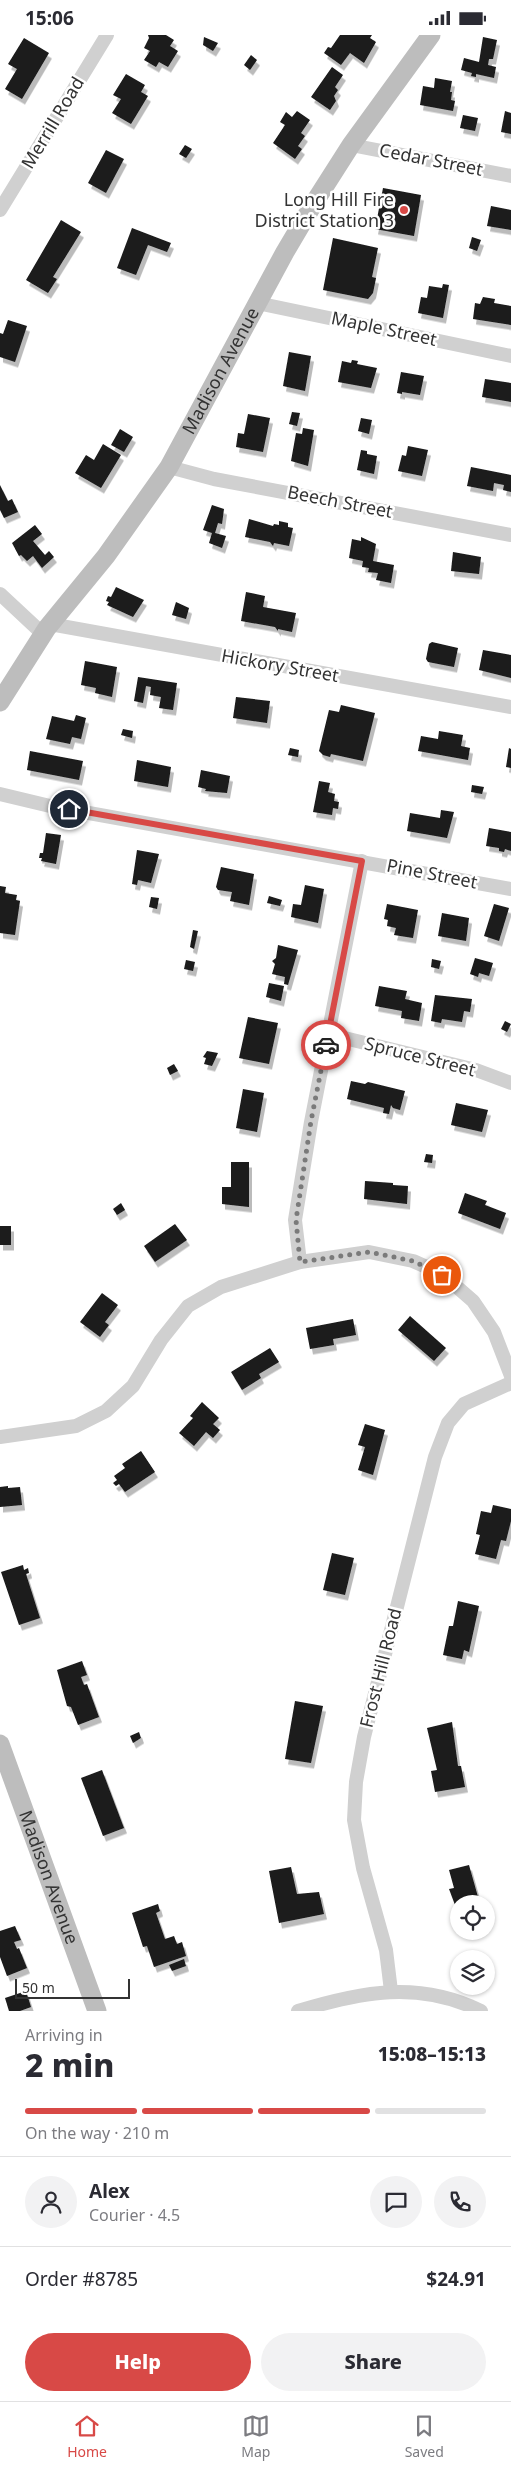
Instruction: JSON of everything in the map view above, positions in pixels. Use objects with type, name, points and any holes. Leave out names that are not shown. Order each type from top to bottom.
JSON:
[{"type":"street","name":"Merrill Road","points":[[0,210],[107,35]]},
{"type":"street","name":"Madison Avenue","points":[[0,701],[46,629],[106,556],[169,467],[257,303],[314,203],[351,145],[431,35]]},
{"type":"street","name":"Cedar Street","points":[[351,145],[511,176]]},
{"type":"street","name":"Maple Street","points":[[257,303],[511,355]]},
{"type":"street","name":"Beech Street","points":[[169,467],[214,479],[511,535]]},
{"type":"street","points":[[0,594],[46,629]]},
{"type":"street","name":"Hickory Street","points":[[46,629],[511,707]]},
{"type":"street","name":"Pine Street","points":[[0,794],[50,806],[511,889]]},
{"type":"street","points":[[300,1262],[296,1220],[311,1121],[362,861]]},
{"type":"street","name":"Spruce Street","points":[[328,1034],[476,1070],[511,1083]]},
{"type":"street","points":[[0,1437],[76,1426],[106,1411],[133,1386],[162,1340],[188,1306],[221,1287],[300,1262],[369,1252],[413,1261],[442,1275],[473,1301],[494,1332],[511,1376]]},
{"type":"street","name":"Frost Hill Road","points":[[391,1991],[386,1950],[363,1868],[354,1820],[356,1782],[364,1737],[435,1457],[448,1423],[464,1404],[511,1383]]},
{"type":"street","name":"Madison Avenue","points":[[0,1744],[97,2011]]},
{"type":"street","points":[[298,2011],[346,1997],[391,1991],[426,1992],[465,2003],[481,2011]]},
{"type":"building","points":[[148,35],[166,35],[174,40],[170,46],[178,51],[168,67],[159,62],[156,67],[144,60],[150,51],[144,48],[149,38]]},
{"type":"building","points":[[340,35],[372,35],[370,38],[376,42],[364,63],[350,53],[341,65],[324,53],[328,47],[331,48]]},
{"type":"building","points":[[204,37],[218,43],[213,51],[203,45]]},
{"type":"building","points":[[483,37],[497,40],[493,59],[489,59],[488,65],[496,67],[494,78],[476,74],[476,77],[471,76],[472,73],[461,70],[464,58],[479,62]]},
{"type":"building","points":[[24,38],[49,53],[22,99],[5,89],[17,69],[8,64]]},
{"type":"building","points":[[251,55],[257,60],[250,70],[244,65]]},
{"type":"building","points":[[332,67],[343,75],[335,87],[338,90],[334,96],[336,101],[330,110],[311,97]]},
{"type":"building","points":[[126,74],[145,85],[141,92],[148,96],[131,124],[112,113],[121,99],[113,95]]},
{"type":"building","points":[[435,78],[452,81],[450,92],[452,92],[451,100],[455,101],[453,111],[420,105],[423,86],[434,88]]},
{"type":"building","points":[[297,111],[310,120],[301,133],[305,136],[298,146],[302,149],[295,159],[273,143],[285,125],[280,122],[286,112],[292,117]]},
{"type":"building","points":[[505,111],[511,113],[511,134],[501,132]]},
{"type":"building","points":[[463,115],[478,118],[475,131],[460,128]]},
{"type":"building","points":[[185,145],[192,149],[186,158],[179,154]]},
{"type":"building","points":[[106,150],[124,159],[106,193],[88,183]]},
{"type":"building","points":[[383,188],[421,195],[414,236],[375,229]]},
{"type":"building","points":[[491,206],[511,210],[511,230],[487,226]]},
{"type":"building","points":[[61,220],[81,232],[53,277],[57,279],[48,293],[26,280]]},
{"type":"building","points":[[132,228],[171,243],[167,252],[148,245],[136,275],[117,268]]},
{"type":"building","points":[[472,237],[481,240],[477,251],[469,248]]},
{"type":"building","points":[[333,238],[378,248],[372,277],[376,278],[373,293],[368,299],[323,290]]},
{"type":"building","points":[[443,284],[449,285],[443,318],[418,313],[421,297],[427,298],[429,286],[442,288]]},
{"type":"building","points":[[483,297],[495,299],[494,303],[511,306],[511,325],[473,319],[475,303],[480,304]]},
{"type":"building","points":[[8,320],[27,326],[15,362],[0,357],[0,333],[3,334]]},
{"type":"building","points":[[289,352],[311,356],[305,391],[283,386]]},
{"type":"building","points":[[352,360],[358,361],[357,364],[377,368],[371,388],[338,382],[342,361],[351,363]]},
{"type":"building","points":[[401,372],[424,376],[420,395],[397,393]]},
{"type":"building","points":[[485,379],[511,383],[511,402],[482,397]]},
{"type":"building","points":[[292,412],[300,413],[297,426],[289,424]]},
{"type":"building","points":[[248,414],[270,418],[263,452],[236,447],[238,433],[244,434]]},
{"type":"building","points":[[361,418],[372,420],[369,434],[358,431]]},
{"type":"building","points":[[303,428],[314,430],[308,466],[291,461],[296,433],[302,434]]},
{"type":"building","points":[[120,429],[133,437],[124,452],[111,445]]},
{"type":"building","points":[[103,444],[121,455],[101,488],[75,473],[86,455],[94,460]]},
{"type":"building","points":[[408,446],[428,450],[422,476],[398,471],[402,455],[406,456]]},
{"type":"building","points":[[361,450],[367,451],[367,454],[377,456],[374,474],[357,470]]},
{"type":"building","points":[[471,467],[511,475],[511,492],[503,490],[504,485],[494,483],[493,491],[467,486]]},
{"type":"building","points":[[0,485],[8,501],[12,499],[18,512],[4,518],[0,510]]},
{"type":"building","points":[[212,505],[224,509],[222,524],[218,523],[215,533],[226,536],[222,548],[209,543],[212,533],[203,530]]},
{"type":"building","points":[[249,519],[273,526],[274,524],[279,525],[279,521],[288,523],[288,527],[293,528],[289,546],[274,543],[273,546],[270,542],[245,537]]},
{"type":"building","points":[[35,525],[42,534],[33,541],[45,555],[49,551],[54,557],[42,568],[33,556],[27,561],[21,555],[19,556],[12,543]]},
{"type":"building","points":[[361,537],[376,544],[373,561],[394,565],[391,583],[376,580],[378,573],[368,572],[369,568],[362,567],[363,561],[349,558],[352,539],[361,541]]},
{"type":"building","points":[[453,552],[481,557],[479,574],[451,571]]},
{"type":"building","points":[[116,587],[144,600],[133,617],[107,605],[109,602],[106,601],[108,596],[111,597]]},
{"type":"building","points":[[246,592],[265,596],[263,607],[296,613],[292,632],[278,629],[278,631],[275,627],[241,621]]},
{"type":"building","points":[[176,602],[189,608],[186,619],[172,615]]},
{"type":"building","points":[[432,642],[458,648],[454,667],[428,662],[426,659],[429,644]]},
{"type":"building","points":[[483,650],[511,655],[511,678],[479,670]]},
{"type":"building","points":[[85,661],[117,667],[112,697],[95,693],[96,688],[81,685]]},
{"type":"building","points":[[138,677],[177,683],[173,710],[159,708],[161,697],[150,695],[151,687],[146,686],[143,703],[134,701]]},
{"type":"building","points":[[236,697],[270,701],[267,723],[233,718]]},
{"type":"building","points":[[341,705],[375,713],[363,761],[331,754],[330,757],[323,755],[319,751],[329,710],[339,712]]},
{"type":"building","points":[[76,715],[86,718],[81,739],[72,737],[70,744],[46,739],[52,716],[74,721]]},
{"type":"building","points":[[123,729],[133,731],[132,738],[121,735]]},
{"type":"building","points":[[439,731],[463,735],[461,746],[470,748],[468,760],[418,751],[421,736],[438,739]]},
{"type":"building","points":[[290,748],[299,750],[298,757],[288,755]]},
{"type":"building","points":[[509,748],[511,749],[511,768],[506,767]]},
{"type":"building","points":[[30,751],[83,761],[79,780],[27,770]]},
{"type":"building","points":[[137,760],[171,767],[168,787],[134,781]]},
{"type":"building","points":[[201,770],[230,776],[227,793],[205,791],[206,789],[198,787]]},
{"type":"building","points":[[319,781],[330,783],[328,792],[335,794],[334,801],[339,802],[338,809],[333,808],[332,815],[313,812]]},
{"type":"building","points":[[472,785],[484,787],[482,794],[471,792]]},
{"type":"building","points":[[441,810],[454,812],[447,838],[407,831],[410,813],[440,818]]},
{"type":"building","points":[[489,828],[511,832],[511,851],[505,849],[504,852],[499,851],[499,848],[486,846]]},
{"type":"building","points":[[46,833],[61,835],[56,864],[41,861],[42,858],[39,858],[40,853],[43,853]]},
{"type":"building","points":[[137,850],[159,854],[151,883],[138,880],[137,885],[132,884]]},
{"type":"building","points":[[221,867],[254,874],[249,905],[230,901],[232,892],[218,890],[216,887]]},
{"type":"building","points":[[305,885],[324,889],[318,923],[291,917],[293,904],[301,905]]},
{"type":"building","points":[[0,886],[6,887],[5,893],[17,895],[16,900],[20,901],[15,935],[0,933]]},
{"type":"building","points":[[269,896],[282,900],[280,906],[267,903]]},
{"type":"building","points":[[151,897],[159,898],[157,909],[149,907]]},
{"type":"building","points":[[387,904],[418,910],[413,938],[394,935],[396,928],[387,926],[388,920],[384,919]]},
{"type":"building","points":[[494,904],[509,908],[499,941],[484,936]]},
{"type":"building","points":[[442,913],[469,918],[466,941],[438,936]]},
{"type":"building","points":[[193,930],[198,931],[194,949],[190,947]]},
{"type":"building","points":[[278,945],[298,950],[288,985],[284,984],[285,977],[272,974],[275,964],[272,961],[276,958]]},
{"type":"building","points":[[475,958],[493,963],[489,976],[479,973],[478,977],[470,974]]},
{"type":"building","points":[[432,959],[441,961],[439,969],[431,967]]},
{"type":"building","points":[[186,960],[195,962],[193,971],[184,969]]},
{"type":"building","points":[[269,983],[284,986],[281,1001],[266,997]]},
{"type":"building","points":[[379,986],[407,991],[405,999],[422,1003],[419,1021],[401,1018],[402,1011],[375,1006]]},
{"type":"building","points":[[435,995],[472,999],[470,1012],[464,1011],[462,1022],[442,1019],[441,1023],[431,1021]]},
{"type":"building","points":[[248,1017],[278,1023],[269,1064],[239,1058]]},
{"type":"building","points":[[505,1021],[511,1024],[507,1032],[501,1029]]},
{"type":"building","points":[[207,1051],[218,1053],[212,1066],[204,1064],[206,1058],[203,1057]]},
{"type":"building","points":[[174,1064],[178,1071],[170,1075],[167,1068]]},
{"type":"building","points":[[351,1081],[365,1084],[368,1082],[405,1091],[400,1110],[393,1108],[391,1105],[389,1114],[383,1113],[384,1108],[347,1099]]},
{"type":"building","points":[[243,1089],[264,1093],[257,1132],[236,1128]]},
{"type":"building","points":[[456,1103],[488,1110],[482,1132],[451,1125]]},
{"type":"building","points":[[426,1154],[433,1155],[432,1163],[424,1162]]},
{"type":"building","points":[[231,1162],[249,1162],[249,1207],[222,1204],[222,1187],[231,1187]]},
{"type":"building","points":[[365,1181],[408,1186],[407,1204],[364,1199]]},
{"type":"building","points":[[465,1193],[487,1201],[485,1205],[506,1213],[500,1229],[458,1213]]},
{"type":"building","points":[[121,1203],[125,1210],[117,1215],[113,1209]]},
{"type":"building","points":[[175,1224],[187,1240],[155,1262],[144,1246]]},
{"type":"building","points":[[0,1226],[11,1226],[11,1245],[0,1245]]},
{"type":"building","points":[[102,1293],[118,1305],[105,1322],[109,1325],[100,1337],[80,1322]]},
{"type":"building","points":[[410,1316],[446,1348],[434,1361],[398,1330]]},
{"type":"building","points":[[353,1319],[356,1335],[333,1339],[334,1345],[310,1349],[306,1328]]},
{"type":"building","points":[[270,1348],[279,1362],[259,1374],[261,1378],[242,1390],[231,1372]]},
{"type":"building","points":[[202,1402],[219,1418],[213,1424],[220,1430],[213,1438],[206,1432],[194,1446],[179,1433],[193,1418],[190,1416]]},
{"type":"building","points":[[365,1424],[385,1430],[373,1475],[358,1470],[365,1447],[358,1445]]},
{"type":"building","points":[[141,1451],[155,1472],[125,1492],[119,1484],[116,1486],[113,1483],[117,1480],[114,1476],[125,1468],[122,1464]]},
{"type":"building","points":[[8,1486],[8,1488],[20,1487],[22,1505],[0,1507],[0,1487]]},
{"type":"building","points":[[493,1505],[511,1509],[511,1521],[506,1541],[501,1540],[496,1559],[475,1554],[480,1535],[476,1534],[481,1511],[491,1513]]},
{"type":"building","points":[[332,1553],[354,1558],[345,1595],[323,1590]]},
{"type":"building","points":[[23,1565],[24,1570],[28,1568],[29,1573],[26,1574],[40,1618],[19,1625],[1,1572]]},
{"type":"building","points":[[458,1601],[479,1606],[469,1652],[464,1650],[462,1659],[443,1655],[449,1626],[453,1626]]},
{"type":"building","points":[[82,1661],[87,1675],[81,1677],[84,1685],[87,1684],[99,1717],[78,1725],[71,1707],[67,1706],[57,1670]]},
{"type":"building","points":[[295,1701],[323,1706],[311,1763],[285,1759]]},
{"type":"building","points":[[452,1722],[458,1766],[461,1766],[465,1787],[435,1792],[431,1771],[437,1770],[427,1728]]},
{"type":"building","points":[[139,1732],[141,1738],[133,1743],[130,1736]]},
{"type":"building","points":[[102,1770],[124,1828],[103,1836],[81,1778]]},
{"type":"building","points":[[469,1865],[477,1895],[451,1895],[449,1889],[454,1888],[449,1870]]},
{"type":"building","points":[[291,1867],[297,1894],[319,1892],[324,1914],[279,1923],[269,1871]]},
{"type":"building","points":[[158,1904],[160,1911],[156,1913],[165,1939],[174,1936],[177,1944],[182,1942],[186,1956],[154,1967],[147,1946],[143,1947],[132,1913]]},
{"type":"building","points":[[15,1926],[21,1940],[14,1942],[17,1949],[19,1948],[27,1968],[7,1976],[0,1957],[0,1931]]},
{"type":"building","points":[[184,1959],[186,1966],[172,1971],[169,1965]]},
{"type":"building","points":[[26,1991],[31,2007],[20,2011],[9,2011],[5,1998]]},
{"type":"way so far","points":[[326,1045],[311,1121],[296,1220],[300,1262],[369,1252],[413,1261],[442,1275]]},
{"type":"place","name":"Long Hill Fire District Station 3","points":[[404,210]]},
{"type":"route","points":[[69,809],[362,861],[326,1045]]}]
